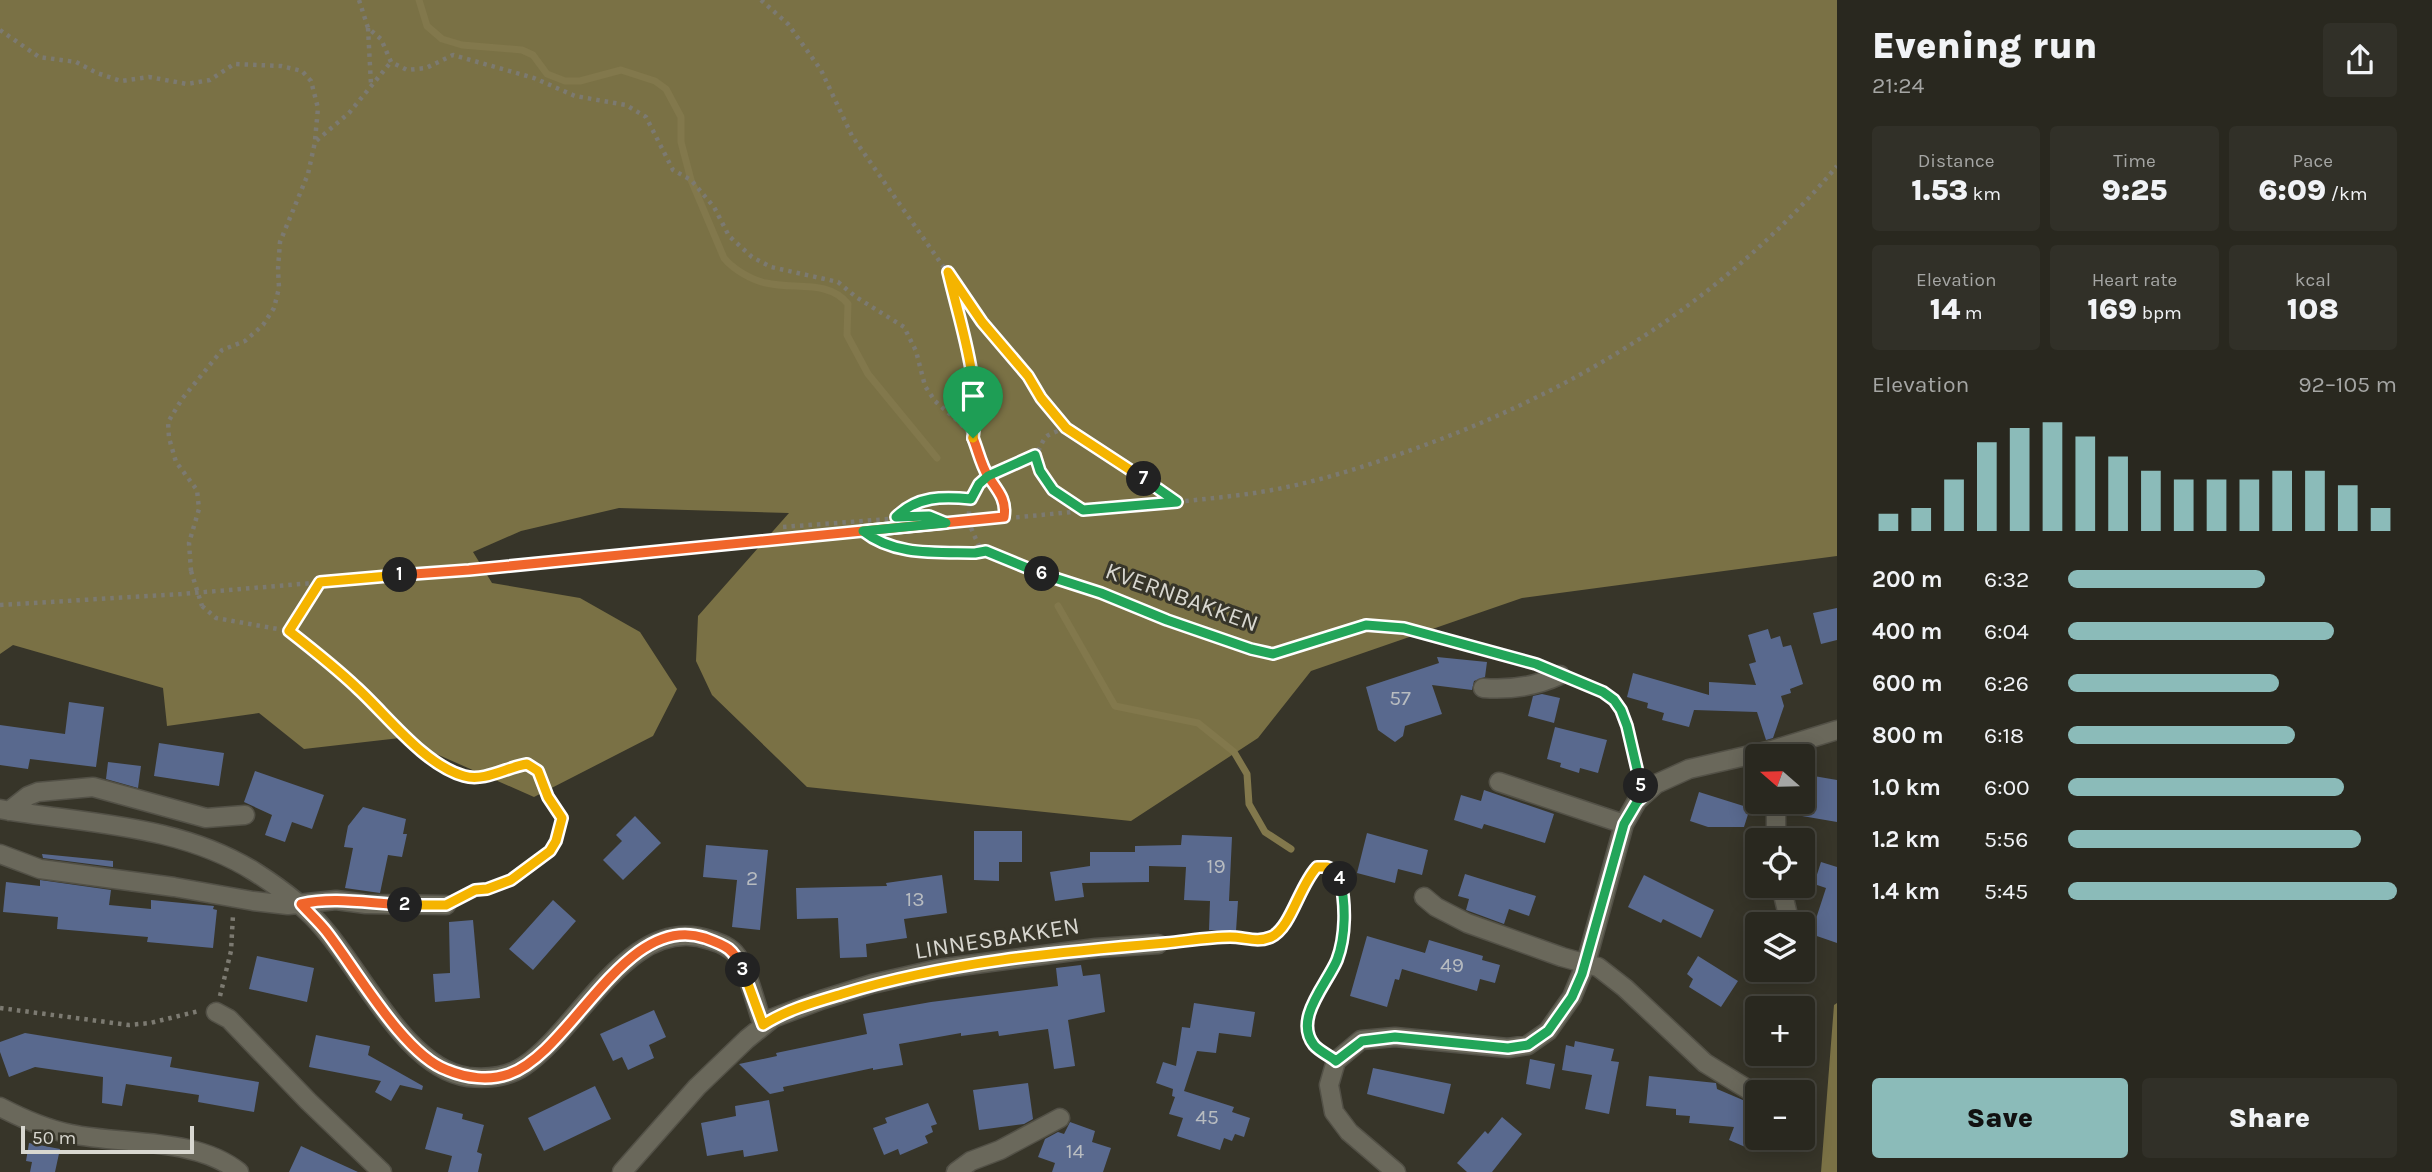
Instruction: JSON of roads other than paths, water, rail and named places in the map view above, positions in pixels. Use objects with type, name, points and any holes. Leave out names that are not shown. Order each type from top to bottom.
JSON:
[{"type":"street","points":[[1483,688],[1505,689],[1529,685],[1560,675]]},
{"type":"street","points":[[1797,744],[1837,730]]},
{"type":"street","points":[[1396,1172],[1349,1132],[1334,1111],[1329,1085],[1336,1061],[1362,1041],[1395,1037],[1508,1048],[1528,1045],[1548,1031],[1572,997],[1586,963],[1624,824],[1637,802],[1656,784],[1689,769],[1745,758]]},
{"type":"street","points":[[1499,782],[1624,824]]},
{"type":"street","points":[[5,810],[38,792],[93,786],[206,818],[245,815]]},
{"type":"street","points":[[5,810],[121,826],[177,839],[254,871],[301,904],[325,929],[379,1005],[415,1048],[443,1069],[464,1076],[492,1077],[509,1074],[524,1067],[543,1052],[608,979],[653,943],[673,936],[699,936],[725,945],[736,955],[763,1025]]},
{"type":"street","points":[[0,854],[40,869],[236,897],[301,904],[335,900],[366,904],[446,905]]},
{"type":"street","points":[[1424,897],[1436,907],[1467,923],[1598,967],[1625,988],[1715,1071],[1745,1088]]},
{"type":"street","points":[[1784,898],[1787,911]]},
{"type":"street","name":"LINNESBAKKEN","points":[[622,1172],[697,1087],[773,1018],[872,984],[938,969],[1096,948],[1158,944]]},
{"type":"street","points":[[216,1012],[229,1019],[308,1101],[382,1172]]},
{"type":"street","points":[[0,1107],[41,1127],[71,1134],[194,1150],[220,1159],[239,1172]]},
{"type":"street","points":[[956,1172],[971,1161],[1000,1150],[1060,1118]]},
{"type":"waterway","points":[[419,0],[427,26],[442,39],[462,45],[522,50],[533,55],[547,74],[565,81],[580,81],[621,70],[655,81],[666,89],[681,117],[681,142],[691,180],[724,258],[743,274],[760,282],[821,288],[840,296],[848,304],[847,335],[868,374],[937,458]]},
{"type":"waterway","points":[[1058,606],[1115,706],[1198,723],[1234,752],[1247,774],[1249,804],[1265,832],[1291,849]]}]
